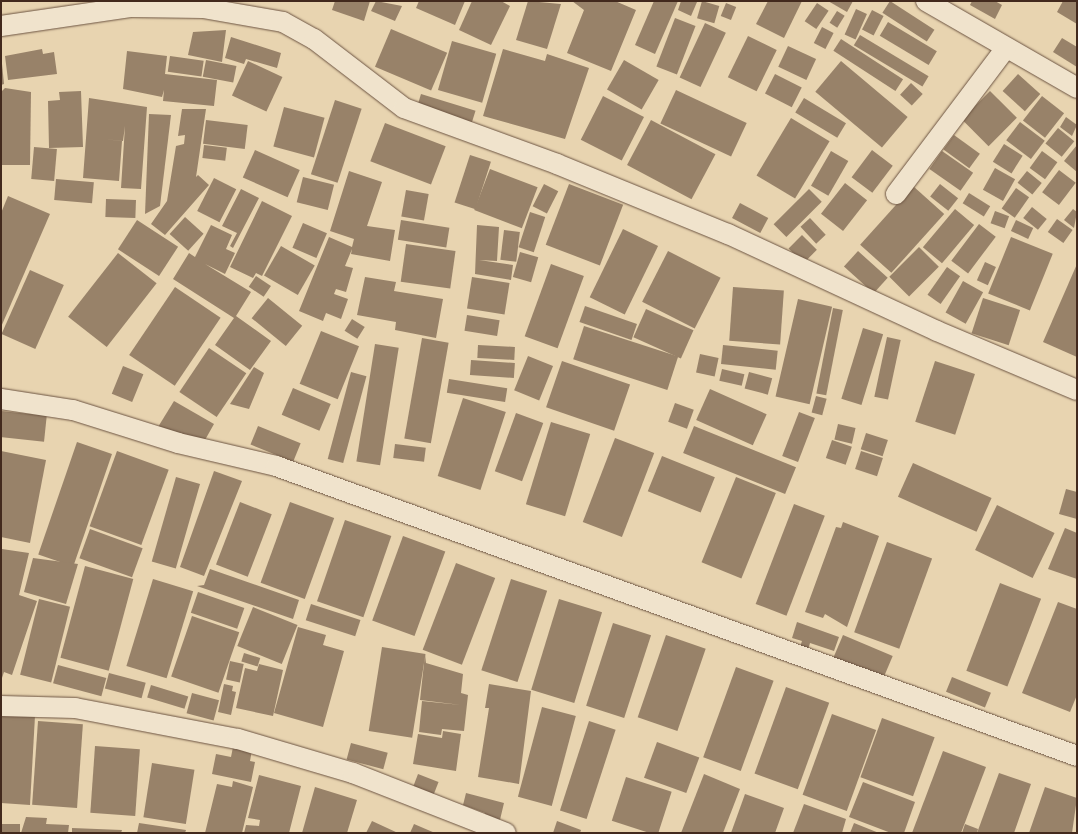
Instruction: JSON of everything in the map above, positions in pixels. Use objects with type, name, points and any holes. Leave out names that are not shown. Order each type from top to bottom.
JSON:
[{"type":"street","points":[[926,1],[1077,88]]},
{"type":"street","points":[[1,26],[132,7],[204,5],[283,22],[314,39],[404,108],[557,164],[728,234],[937,331],[1077,390]]},
{"type":"street","points":[[896,194],[1006,48]]},
{"type":"street","points":[[1,399],[73,410],[178,443],[276,466],[1077,756]]},
{"type":"street","points":[[1,706],[75,708],[238,739],[353,773],[506,833]]},
{"type":"building","points":[[335,1],[370,1],[364,21],[332,10]]},
{"type":"building","points":[[376,1],[402,6],[395,21],[371,11]]},
{"type":"building","points":[[419,1],[465,1],[455,25],[416,8]]},
{"type":"building","points":[[472,1],[501,1],[510,6],[491,45],[459,30]]},
{"type":"building","points":[[528,1],[561,4],[547,49],[516,40]]},
{"type":"building","points":[[572,1],[615,1],[636,10],[611,71],[567,53],[584,10]]},
{"type":"building","points":[[654,1],[678,1],[655,54],[635,45]]},
{"type":"building","points":[[681,1],[697,2],[691,16],[678,10]]},
{"type":"building","points":[[702,1],[719,6],[714,23],[697,18]]},
{"type":"building","points":[[768,1],[802,1],[784,38],[756,24]]},
{"type":"building","points":[[828,1],[853,1],[847,12]]},
{"type":"building","points":[[890,1],[934,30],[927,42],[882,13]]},
{"type":"building","points":[[972,1],[995,1],[1002,5],[995,19],[970,5]]},
{"type":"building","points":[[1063,1],[1077,1],[1077,24],[1057,12]]},
{"type":"building","points":[[726,3],[736,7],[731,20],[721,16]]},
{"type":"building","points":[[817,3],[829,11],[816,29],[805,21]]},
{"type":"building","points":[[856,9],[867,14],[856,39],[845,35]]},
{"type":"building","points":[[872,10],[884,16],[874,36],[862,30]]},
{"type":"building","points":[[837,11],[845,16],[837,28],[830,23]]},
{"type":"building","points":[[675,18],[696,26],[677,74],[656,67]]},
{"type":"building","points":[[888,22],[937,51],[929,65],[880,36]]},
{"type":"building","points":[[705,23],[726,33],[700,87],[680,77]]},
{"type":"building","points":[[822,27],[834,33],[825,49],[814,43]]},
{"type":"building","points":[[391,29],[447,53],[431,91],[375,67]]},
{"type":"building","points":[[226,30],[222,62],[188,55],[193,32]]},
{"type":"building","points":[[860,35],[929,76],[922,86],[854,45]]},
{"type":"building","points":[[748,36],[777,50],[757,91],[728,77]]},
{"type":"building","points":[[231,37],[281,53],[277,68],[246,59],[244,64],[225,58]]},
{"type":"building","points":[[1062,38],[1077,47],[1077,67],[1053,52]]},
{"type":"building","points":[[841,39],[903,79],[895,91],[833,51]]},
{"type":"building","points":[[452,41],[496,54],[482,103],[438,90]]},
{"type":"building","points":[[788,46],[816,59],[806,80],[778,67]]},
{"type":"building","points":[[42,49],[43,54],[54,52],[57,74],[8,80],[5,56]]},
{"type":"building","points":[[503,49],[545,61],[547,54],[589,68],[565,139],[483,116]]},
{"type":"building","points":[[127,51],[167,56],[165,74],[217,80],[214,106],[163,101],[164,90],[162,97],[123,89]]},
{"type":"building","points":[[1,54],[4,84],[1,85]]},
{"type":"building","points":[[170,56],[204,61],[201,77],[168,72]]},
{"type":"building","points":[[206,60],[236,66],[233,83],[203,77]]},
{"type":"building","points":[[624,60],[659,80],[642,109],[607,89]]},
{"type":"building","points":[[248,61],[282,77],[266,111],[232,95]]},
{"type":"building","points":[[841,61],[908,117],[882,148],[815,92]]},
{"type":"building","points":[[775,74],[802,88],[792,107],[765,94]]},
{"type":"building","points":[[1018,74],[1040,94],[1025,111],[1003,91]]},
{"type":"building","points":[[911,83],[923,94],[912,106],[900,95]]},
{"type":"building","points":[[5,88],[31,92],[30,165],[1,165],[1,92]]},
{"type":"building","points":[[676,90],[747,123],[731,156],[660,124]]},
{"type":"building","points":[[81,91],[83,147],[49,148],[48,101],[60,100],[59,92]]},
{"type":"building","points":[[990,91],[1017,118],[989,146],[962,119]]},
{"type":"building","points":[[421,94],[476,111],[472,123],[417,106]]},
{"type":"building","points":[[603,96],[644,117],[622,161],[581,140]]},
{"type":"building","points":[[1042,96],[1064,113],[1045,138],[1023,120]]},
{"type":"building","points":[[89,98],[147,107],[141,189],[121,188],[125,126],[123,141],[103,139],[122,141],[119,181],[83,178]]},
{"type":"building","points":[[804,98],[846,123],[837,138],[795,113]]},
{"type":"building","points":[[335,100],[362,109],[338,183],[311,174]]},
{"type":"building","points":[[284,107],[325,118],[314,157],[273,147]]},
{"type":"building","points":[[182,109],[206,109],[196,177],[198,175],[209,185],[165,235],[151,224],[167,201],[176,146],[184,144],[185,135],[178,136]]},
{"type":"building","points":[[149,114],[171,115],[160,206],[145,214]]},
{"type":"building","points":[[1066,117],[1077,125],[1072,136],[1060,127]]},
{"type":"building","points":[[791,118],[830,141],[795,199],[756,175]]},
{"type":"building","points":[[206,120],[248,125],[245,149],[203,144]]},
{"type":"building","points":[[651,120],[715,154],[692,199],[627,165]]},
{"type":"building","points":[[1020,122],[1045,141],[1031,159],[1006,140]]},
{"type":"building","points":[[385,123],[446,146],[431,185],[370,161]]},
{"type":"building","points":[[1058,128],[1074,141],[1062,157],[1045,144]]},
{"type":"building","points":[[954,135],[980,154],[969,168],[943,150]]},
{"type":"building","points":[[1004,144],[1023,156],[1012,173],[993,162]]},
{"type":"building","points":[[204,145],[227,148],[225,161],[202,158]]},
{"type":"building","points":[[1077,145],[1077,172],[1064,161]]},
{"type":"building","points":[[34,147],[57,149],[54,181],[31,179]]},
{"type":"building","points":[[255,150],[300,170],[288,197],[243,177]]},
{"type":"building","points":[[872,150],[893,166],[872,193],[852,177]]},
{"type":"building","points":[[831,151],[848,161],[828,196],[811,186]]},
{"type":"building","points":[[942,151],[973,173],[961,191],[929,169]]},
{"type":"building","points":[[1042,151],[1057,162],[1045,179],[1030,168]]},
{"type":"building","points":[[470,155],[491,162],[475,209],[455,203]]},
{"type":"building","points":[[995,168],[1015,179],[1003,201],[983,190]]},
{"type":"building","points":[[490,169],[538,187],[522,228],[474,210]]},
{"type":"building","points":[[1059,170],[1076,183],[1059,205],[1042,192]]},
{"type":"building","points":[[349,171],[382,182],[367,226],[395,230],[390,261],[351,254],[352,249],[345,266],[353,268],[346,292],[336,289],[334,294],[348,299],[341,319],[326,313],[323,321],[299,311],[329,237],[352,247],[354,239],[330,231]]},
{"type":"building","points":[[1027,171],[1042,183],[1032,195],[1018,183]]},
{"type":"building","points":[[303,177],[334,185],[328,210],[297,202]]},
{"type":"building","points":[[214,178],[236,189],[219,222],[197,211]]},
{"type":"building","points":[[56,179],[94,182],[92,203],[54,200]]},
{"type":"building","points":[[845,183],[867,200],[843,231],[821,214]]},
{"type":"building","points":[[544,184],[558,191],[547,214],[533,206]]},
{"type":"building","points":[[569,184],[623,205],[600,265],[546,245]]},
{"type":"building","points":[[940,184],[958,198],[948,211],[930,197]]},
{"type":"building","points":[[913,186],[944,214],[891,273],[860,245]]},
{"type":"building","points":[[1016,188],[1029,197],[1015,218],[1002,208]]},
{"type":"building","points":[[241,189],[259,198],[233,248],[230,246],[237,233],[222,226]]},
{"type":"building","points":[[809,189],[822,202],[786,237],[774,224]]},
{"type":"building","points":[[406,190],[429,194],[424,221],[401,217]]},
{"type":"building","points":[[969,193],[990,206],[984,216],[963,203]]},
{"type":"building","points":[[8,196],[50,214],[1,327],[1,213]]},
{"type":"building","points":[[106,199],[136,200],[135,218],[105,217]]},
{"type":"building","points":[[262,201],[292,216],[262,276],[256,273],[253,278],[230,267]]},
{"type":"building","points":[[740,203],[768,218],[760,233],[732,218]]},
{"type":"building","points":[[1032,207],[1047,219],[1038,230],[1023,218]]},
{"type":"building","points":[[955,209],[974,225],[942,263],[923,247]]},
{"type":"building","points":[[1073,209],[1077,212],[1074,228],[1064,220]]},
{"type":"building","points":[[995,211],[1009,216],[1005,228],[991,223]]},
{"type":"building","points":[[530,212],[545,217],[534,252],[519,247]]},
{"type":"building","points":[[185,217],[204,234],[188,251],[170,234]]},
{"type":"building","points":[[810,218],[826,235],[816,244],[800,227]]},
{"type":"building","points":[[1057,219],[1073,230],[1063,243],[1048,232]]},
{"type":"building","points":[[137,220],[178,247],[159,276],[118,249]]},
{"type":"building","points":[[401,220],[449,228],[446,247],[398,240]]},
{"type":"building","points":[[1016,220],[1033,228],[1028,239],[1011,231]]},
{"type":"building","points":[[303,223],[327,233],[316,258],[292,248]]},
{"type":"building","points":[[979,224],[996,237],[968,273],[951,261]]},
{"type":"building","points":[[211,225],[232,235],[226,249],[235,253],[225,274],[205,264],[251,292],[236,316],[271,341],[250,370],[215,345],[234,318],[173,279],[189,253],[195,257]]},
{"type":"building","points":[[477,225],[499,227],[497,261],[479,260],[513,265],[511,280],[475,274]]},
{"type":"building","points":[[623,229],[658,246],[625,314],[590,297]]},
{"type":"building","points":[[504,230],[520,232],[516,262],[500,260]]},
{"type":"building","points":[[802,235],[817,250],[803,263],[789,248]]},
{"type":"building","points":[[1011,237],[1053,254],[1030,310],[988,294]]},
{"type":"building","points":[[406,244],[456,251],[450,289],[401,282]]},
{"type":"building","points":[[281,246],[315,266],[298,295],[264,275]]},
{"type":"building","points":[[919,247],[939,267],[909,296],[889,277]]},
{"type":"building","points":[[668,251],[721,278],[695,329],[642,302]]},
{"type":"building","points":[[858,251],[888,278],[874,293],[844,267]]},
{"type":"building","points":[[520,252],[538,257],[531,282],[513,277]]},
{"type":"building","points":[[118,253],[157,283],[107,347],[68,317]]},
{"type":"building","points":[[985,262],[996,267],[988,285],[977,280]]},
{"type":"building","points":[[551,264],[584,276],[558,348],[525,336]]},
{"type":"building","points":[[1077,264],[1077,357],[1043,342]]},
{"type":"building","points":[[947,267],[960,276],[941,304],[927,295]]},
{"type":"building","points":[[30,270],[64,285],[35,349],[2,334]]},
{"type":"building","points":[[256,276],[271,286],[264,297],[249,287]]},
{"type":"building","points":[[365,277],[396,282],[394,291],[443,299],[436,338],[395,330],[396,322],[357,315]]},
{"type":"building","points":[[472,277],[510,283],[505,315],[467,309]]},
{"type":"building","points":[[963,281],[983,292],[966,324],[946,312]]},
{"type":"building","points":[[175,287],[221,318],[175,386],[129,355]]},
{"type":"building","points":[[733,287],[784,291],[780,344],[729,341]]},
{"type":"building","points":[[268,298],[302,326],[286,346],[252,318]]},
{"type":"building","points":[[983,298],[1020,310],[1009,345],[972,333]]},
{"type":"building","points":[[798,299],[832,307],[810,404],[776,396]]},
{"type":"building","points":[[585,306],[637,324],[631,340],[579,322]]},
{"type":"building","points":[[833,308],[843,310],[826,395],[816,393]]},
{"type":"building","points":[[646,309],[694,330],[681,358],[633,337]]},
{"type":"building","points":[[467,315],[500,320],[497,336],[464,331]]},
{"type":"building","points":[[352,319],[365,327],[357,339],[345,331]]},
{"type":"building","points":[[584,326],[678,357],[667,390],[573,359]]},
{"type":"building","points":[[863,328],[883,334],[861,405],[841,399]]},
{"type":"building","points":[[321,331],[359,346],[338,399],[300,384]]},
{"type":"building","points":[[887,337],[901,340],[888,400],[874,397]]},
{"type":"building","points":[[422,338],[449,343],[431,443],[404,438]]},
{"type":"building","points":[[375,344],[399,348],[380,465],[356,462]]},
{"type":"building","points":[[478,345],[515,347],[514,360],[477,358]]},
{"type":"building","points":[[723,345],[778,351],[776,370],[721,364]]},
{"type":"building","points":[[209,348],[246,373],[217,417],[179,392]]},
{"type":"building","points":[[700,354],[719,358],[715,377],[696,373]]},
{"type":"building","points":[[528,356],[553,366],[539,400],[514,390]]},
{"type":"building","points":[[471,360],[515,363],[514,378],[470,375]]},
{"type":"building","points":[[562,361],[630,384],[614,431],[546,407]]},
{"type":"building","points":[[935,361],[975,374],[955,435],[915,422]]},
{"type":"building","points":[[123,366],[143,374],[132,402],[112,394]]},
{"type":"building","points":[[254,367],[264,373],[249,409],[230,404]]},
{"type":"building","points":[[722,369],[744,374],[742,386],[719,381]]},
{"type":"building","points":[[351,372],[366,376],[343,463],[328,459]]},
{"type":"building","points":[[749,372],[772,378],[768,395],[745,388]]},
{"type":"building","points":[[449,379],[507,388],[505,402],[447,393]]},
{"type":"building","points":[[293,388],[331,404],[319,431],[282,415]]},
{"type":"building","points":[[710,389],[767,414],[753,445],[696,420]]},
{"type":"building","points":[[816,396],[827,399],[822,415],[812,412]]},
{"type":"building","points":[[463,398],[506,412],[480,490],[438,476]]},
{"type":"building","points":[[174,401],[214,424],[205,440],[158,427]]},
{"type":"building","points":[[675,403],[694,410],[687,429],[668,422]]},
{"type":"building","points":[[1,411],[47,416],[44,442],[1,437]]},
{"type":"building","points":[[799,412],[815,418],[798,462],[782,456]]},
{"type":"building","points":[[516,413],[543,423],[522,481],[495,471]]},
{"type":"building","points":[[551,422],[590,434],[565,516],[526,504]]},
{"type":"building","points":[[838,424],[856,428],[852,444],[834,440]]},
{"type":"building","points":[[258,426],[301,443],[293,462],[251,445]]},
{"type":"building","points":[[694,426],[796,467],[785,494],[683,453]]},
{"type":"building","points":[[866,433],[888,440],[883,456],[861,449]]},
{"type":"building","points":[[615,438],[654,453],[622,537],[583,522]]},
{"type":"building","points":[[832,440],[852,447],[846,465],[826,458]]},
{"type":"building","points":[[77,442],[112,454],[73,567],[38,555]]},
{"type":"building","points":[[395,444],[426,448],[424,462],[393,458]]},
{"type":"building","points":[[1,451],[46,460],[30,543],[1,537]]},
{"type":"building","points":[[117,451],[169,470],[141,545],[90,526]]},
{"type":"building","points":[[861,451],[883,458],[877,476],[855,469]]},
{"type":"building","points":[[662,456],[715,477],[701,513],[648,491]]},
{"type":"building","points":[[913,463],[992,498],[977,532],[898,497]]},
{"type":"building","points":[[214,471],[242,481],[204,576],[180,567]]},
{"type":"building","points":[[176,477],[200,484],[176,568],[152,562]]},
{"type":"building","points":[[736,477],[776,493],[741,578],[702,562]]},
{"type":"building","points":[[1066,489],[1077,492],[1077,519],[1059,514]]},
{"type":"building","points":[[240,502],[272,514],[248,577],[216,565]]},
{"type":"building","points":[[290,502],[334,518],[305,599],[261,583]]},
{"type":"building","points":[[794,504],[825,516],[786,616],[756,604]]},
{"type":"building","points":[[997,505],[1055,533],[1033,578],[975,550]]},
{"type":"building","points":[[345,520],[391,536],[363,617],[317,601]]},
{"type":"building","points":[[843,522],[879,536],[847,627],[825,614],[823,618],[805,612],[836,527],[841,528]]},
{"type":"building","points":[[1065,528],[1077,533],[1077,579],[1048,569]]},
{"type":"building","points":[[90,529],[143,548],[132,577],[79,558]]},
{"type":"building","points":[[403,536],[445,551],[415,636],[372,621]]},
{"type":"building","points":[[887,542],[932,558],[899,649],[854,632]]},
{"type":"building","points":[[2,549],[29,553],[19,595],[37,601],[12,675],[4,672],[2,678]]},
{"type":"building","points":[[33,558],[78,564],[66,604],[24,592]]},
{"type":"building","points":[[456,563],[495,578],[462,665],[423,650]]},
{"type":"building","points":[[85,566],[133,579],[109,671],[60,658]]},
{"type":"building","points":[[210,569],[299,600],[293,619],[197,586],[204,585]]},
{"type":"building","points":[[153,579],[193,591],[167,678],[126,666]]},
{"type":"building","points":[[511,579],[547,591],[517,682],[481,670]]},
{"type":"building","points":[[1000,583],[1041,599],[1007,687],[966,671]]},
{"type":"building","points":[[198,592],[244,608],[237,629],[191,613]]},
{"type":"building","points":[[39,599],[70,607],[51,682],[20,675]]},
{"type":"building","points":[[559,599],[602,612],[574,703],[531,690]]},
{"type":"building","points":[[1058,602],[1077,609],[1077,695],[1070,712],[1022,693]]},
{"type":"building","points":[[311,604],[360,620],[355,636],[306,620]]},
{"type":"building","points":[[253,607],[298,625],[282,664],[237,646]]},
{"type":"building","points":[[192,616],[239,632],[218,693],[171,677]]},
{"type":"building","points":[[797,622],[839,637],[834,651],[810,643],[808,650],[800,647],[802,641],[792,638]]},
{"type":"building","points":[[613,623],[651,635],[624,718],[586,706]]},
{"type":"building","points":[[298,627],[326,635],[323,645],[344,651],[323,727],[274,713]]},
{"type":"building","points":[[666,635],[706,649],[677,731],[638,717]]},
{"type":"building","points":[[843,635],[893,656],[883,680],[833,659]]},
{"type":"building","points":[[382,647],[425,654],[412,738],[369,731]]},
{"type":"building","points":[[244,653],[260,658],[258,667],[241,662]]},
{"type":"building","points":[[425,654],[426,663],[463,674],[461,693],[468,695],[464,731],[442,729],[441,735],[419,732],[422,701],[461,705],[420,700]]},
{"type":"building","points":[[230,661],[244,664],[240,682],[226,680]]},
{"type":"building","points":[[259,664],[283,670],[273,716],[236,708],[245,668],[257,671]]},
{"type":"building","points":[[58,665],[106,678],[101,696],[53,683]]},
{"type":"building","points":[[736,667],[774,681],[741,771],[703,757]]},
{"type":"building","points":[[109,673],[146,683],[142,698],[105,688]]},
{"type":"building","points":[[952,677],[991,693],[985,708],[946,692]]},
{"type":"building","points":[[224,684],[233,686],[232,691],[236,692],[231,715],[218,712]]},
{"type":"building","points":[[489,684],[531,691],[519,784],[478,777],[489,708],[485,708]]},
{"type":"building","points":[[151,685],[188,696],[184,709],[147,697]]},
{"type":"building","points":[[786,687],[829,703],[798,789],[755,773]]},
{"type":"building","points":[[192,693],[219,700],[214,721],[187,713]]},
{"type":"building","points":[[542,707],[576,716],[552,806],[518,797]]},
{"type":"building","points":[[1,714],[35,716],[30,805],[1,803]]},
{"type":"building","points":[[832,714],[876,730],[847,811],[803,795]]},
{"type":"building","points":[[882,718],[935,737],[913,796],[860,777]]},
{"type":"building","points":[[38,721],[83,724],[77,808],[32,805]]},
{"type":"building","points":[[589,721],[616,730],[587,819],[560,810]]},
{"type":"building","points":[[443,731],[461,734],[456,771],[413,764],[418,734],[442,738]]},
{"type":"building","points":[[657,742],[699,757],[686,793],[644,778]]},
{"type":"building","points":[[351,743],[388,753],[383,769],[347,759]]},
{"type":"building","points":[[95,746],[140,749],[135,816],[90,813]]},
{"type":"building","points":[[233,747],[252,750],[250,761],[255,762],[251,782],[212,774],[216,754],[231,757]]},
{"type":"building","points":[[943,751],[986,767],[961,833],[912,833]]},
{"type":"building","points":[[152,763],[194,770],[186,824],[143,817]]},
{"type":"building","points":[[999,773],[1031,784],[1014,833],[977,833]]},
{"type":"building","points":[[418,774],[439,782],[433,797],[412,789]]},
{"type":"building","points":[[704,774],[740,789],[723,833],[681,833]]},
{"type":"building","points":[[259,775],[301,786],[289,833],[244,833],[246,825],[259,826],[260,820],[248,818]]},
{"type":"building","points":[[626,777],[672,792],[658,833],[649,833],[612,821]]},
{"type":"building","points":[[233,781],[253,787],[242,833],[205,833],[217,784],[232,787]]},
{"type":"building","points":[[863,782],[915,802],[904,833],[891,833],[849,817]]},
{"type":"building","points":[[315,787],[357,800],[347,833],[302,833]]},
{"type":"building","points":[[1045,787],[1077,798],[1072,833],[1029,833]]},
{"type":"building","points":[[466,793],[504,803],[499,824],[483,821],[485,813],[463,805]]},
{"type":"building","points":[[745,794],[784,808],[775,833],[731,833]]},
{"type":"building","points":[[804,804],[846,819],[842,833],[793,833]]},
{"type":"building","points":[[26,817],[47,818],[46,824],[69,825],[68,833],[21,833]]},
{"type":"building","points":[[372,821],[398,833],[366,833]]},
{"type":"building","points":[[557,821],[581,830],[580,833],[553,833]]},
{"type":"building","points":[[139,823],[186,830],[185,833],[137,833]]},
{"type":"building","points":[[854,823],[879,833],[850,833]]},
{"type":"building","points":[[1,824],[20,824],[20,833],[1,833]]},
{"type":"building","points":[[414,824],[435,833],[410,833]]},
{"type":"building","points":[[965,824],[978,829],[977,833],[962,833]]},
{"type":"building","points":[[72,828],[122,830],[121,833],[72,833]]}]
